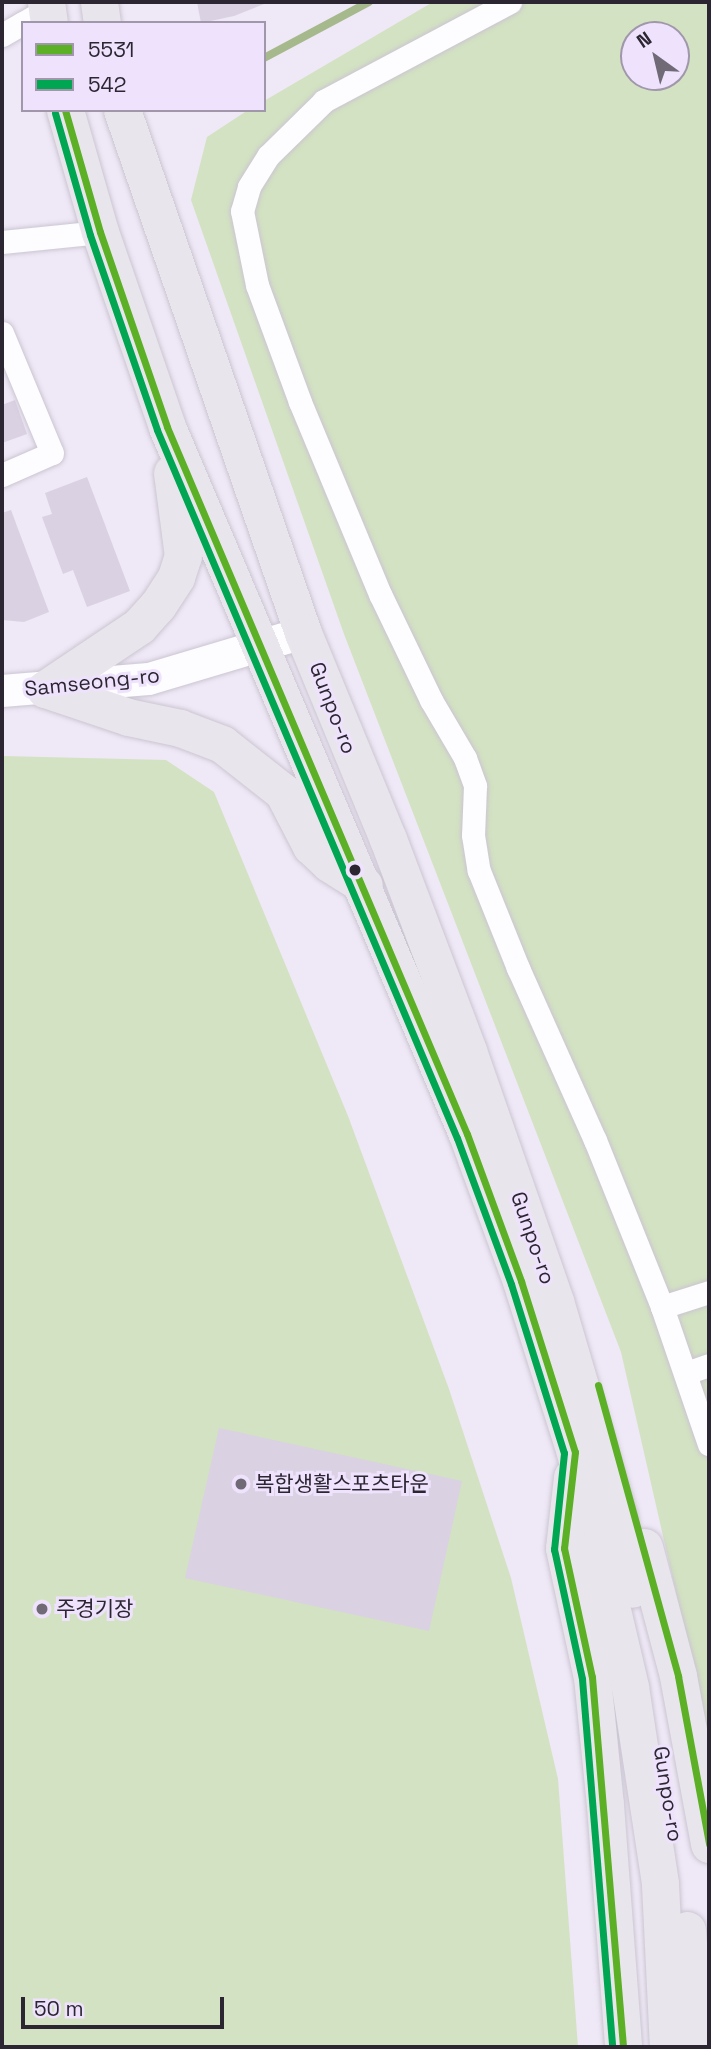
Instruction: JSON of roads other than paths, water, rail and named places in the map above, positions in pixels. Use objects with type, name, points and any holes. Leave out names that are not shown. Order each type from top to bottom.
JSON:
[{"type":"main road","points":[[99,2],[102,21]]},
{"type":"main road","name":"Gunpo-ro","points":[[66,112],[100,232],[166,427],[364,885],[467,1134],[521,1281],[575,1452],[630,1687],[660,1884],[668,2047]]},
{"type":"main road","name":"Gunpo-ro","points":[[123,112],[303,633],[349,750],[388,839],[468,1051],[555,1301],[618,1515],[650,1686],[685,1902],[696,2047]]},
{"type":"main road","points":[[45,689],[139,626],[158,606],[176,578],[183,556],[166,427]]},
{"type":"main road","points":[[45,689],[128,717],[180,728],[222,744],[283,792],[311,846],[329,863],[364,885]]},
{"type":"main road","points":[[380,925],[390,919],[395,924],[443,1034],[468,1051]]},
{"type":"main road","name":"Gunpo-ro","points":[[555,1301],[589,1356],[638,1524],[678,1676],[709,1844]]},
{"type":"main road","name":"Gunpo-ro","points":[[575,1452],[564,1548],[592,1677],[605,1800],[623,2047]]},
{"type":"street","points":[[510,2],[324,101],[268,156],[249,187],[242,211],[257,285],[300,402],[380,594],[431,700],[465,758],[472,776],[475,786],[473,835],[479,871],[595,1140],[662,1307],[708,1438]]},
{"type":"street","points":[[2,35],[21,25]]},
{"type":"street","points":[[2,242],[100,232]]},
{"type":"street","points":[[2,333],[52,453],[2,475]]},
{"type":"street","name":"Samseong-ro","points":[[2,691],[149,679],[303,633]]},
{"type":"street","points":[[662,1307],[709,1292]]},
{"type":"street","points":[[686,1373],[709,1365]]},
{"type":"waterway","points":[[266,57],[369,2]]},
{"type":"place","name":"복합생활스포츠타운","points":[[241,1484]]},
{"type":"place","name":"주경기장","points":[[42,1609]]}]
